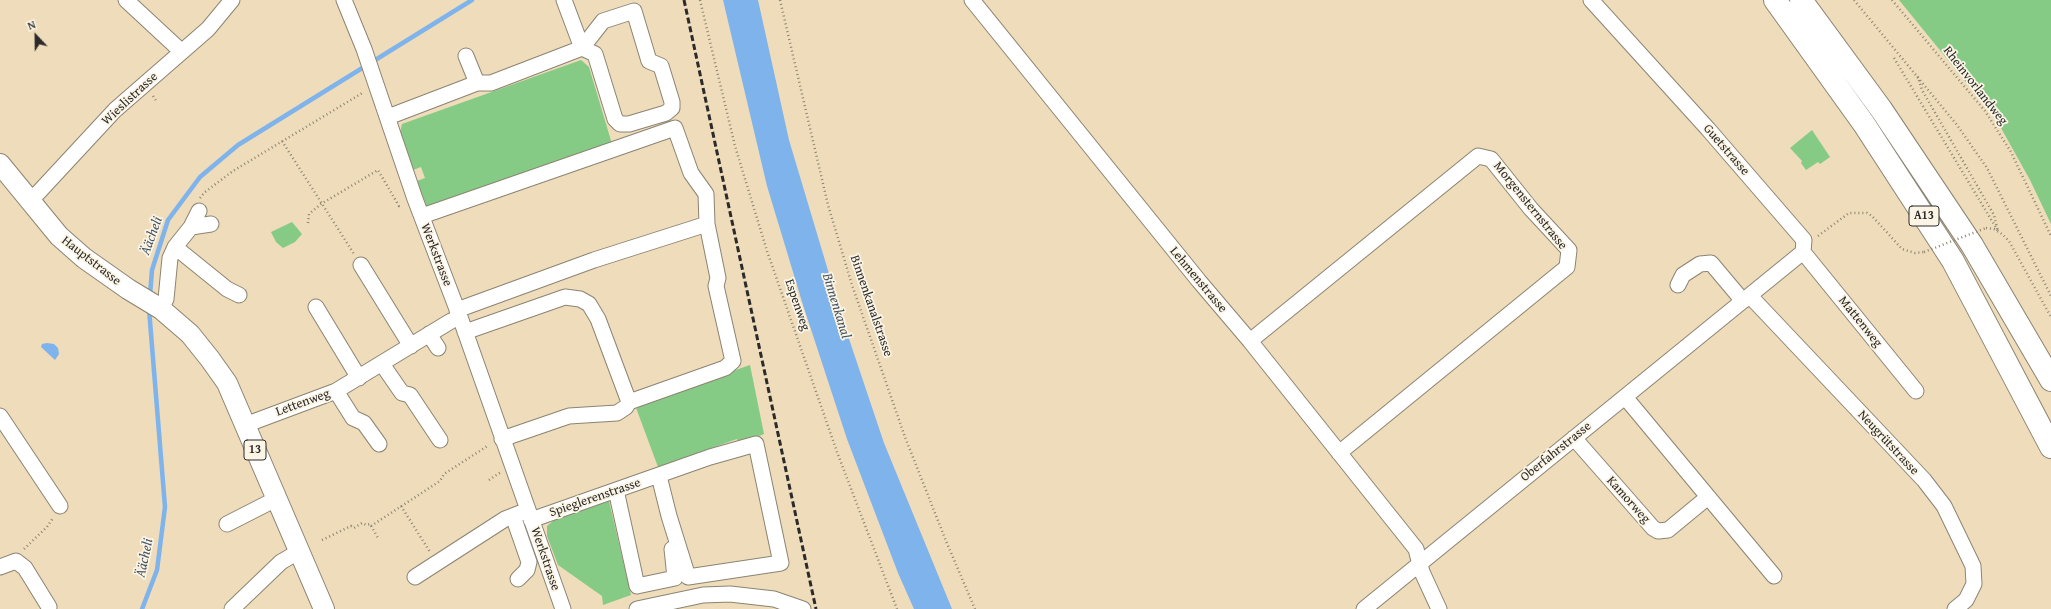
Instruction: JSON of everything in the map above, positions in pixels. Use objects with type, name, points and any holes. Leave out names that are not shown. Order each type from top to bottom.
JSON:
[{"type":"highway","name":"A13","points":[[1775,0],[1864,124],[1953,261],[2051,447]]},
{"type":"highway","name":"A13","points":[[1801,0],[1881,108],[1972,245],[2051,380]]},
{"type":"main road","name":"Hauptstrasse","points":[[0,164],[59,236],[79,254],[128,289],[161,309],[190,334],[210,359],[227,383],[298,552],[318,607]]},
{"type":"street","points":[[126,0],[182,52]]},
{"type":"street","name":"Wieslistrasse","points":[[29,200],[38,193],[114,110],[208,29],[232,0]]},
{"type":"street","name":"Werkstrasse","points":[[344,0],[364,49],[371,85],[388,117],[422,216],[465,332],[498,440],[530,515],[563,609]]},
{"type":"street","points":[[388,117],[477,83],[491,83],[582,48],[603,21],[634,11],[649,61],[661,66],[672,102],[672,108],[666,113],[629,124],[620,124],[615,119],[595,54],[582,48],[564,0]]},
{"type":"street","name":"Lehmenstrasse","points":[[972,0],[1199,281],[1250,341],[1416,549],[1439,609]]},
{"type":"street","name":"Guetstrasse","points":[[1591,0],[1708,129],[1804,246]]},
{"type":"street","points":[[466,56],[477,83]]},
{"type":"street","points":[[422,216],[675,128],[691,173],[706,194],[707,224],[718,278],[716,286],[733,361],[725,368],[629,402],[626,407],[617,414],[569,416],[540,431],[498,440]]},
{"type":"street","name":"Morgensternstrasse","points":[[1250,341],[1478,156],[1491,159],[1531,209],[1569,250],[1567,267],[1339,453]]},
{"type":"street","points":[[161,309],[166,299],[170,258],[175,246],[191,227],[199,211]]},
{"type":"street","points":[[191,227],[212,224]]},
{"type":"street","name":"Lettenweg","points":[[245,425],[336,391],[411,346],[458,314],[594,260],[707,224]]},
{"type":"street","points":[[175,246],[227,289],[239,295]]},
{"type":"street","points":[[1747,299],[1804,246]]},
{"type":"street","name":"Mattenweg","points":[[1804,246],[1916,391]]},
{"type":"street","name":"Neugrütstrasse","points":[[1678,285],[1683,275],[1700,264],[1711,263],[1924,480],[1944,506],[1973,566],[1974,584],[1966,600],[1955,609]]},
{"type":"street","points":[[361,264],[411,346]]},
{"type":"street","points":[[465,332],[565,297],[580,300],[588,304],[598,319],[629,402]]},
{"type":"street","name":"Oberfahrstrasse","points":[[1364,609],[1420,562],[1747,299]]},
{"type":"street","points":[[316,306],[358,378]]},
{"type":"street","points":[[429,334],[438,348]]},
{"type":"street","points":[[382,364],[402,393],[410,395],[440,440]]},
{"type":"street","points":[[336,391],[353,418],[364,423],[379,444]]},
{"type":"street","points":[[1625,397],[1774,576]]},
{"type":"street","points":[[0,416],[60,506]]},
{"type":"street","name":"Kamorweg","points":[[1574,438],[1648,523],[1658,531],[1668,530],[1708,497]]},
{"type":"street","name":"Spieglerenstrasse","points":[[530,515],[616,490],[710,457],[756,444],[781,563],[688,577],[669,516],[659,476]]},
{"type":"street","points":[[616,490],[637,586],[675,578],[669,516]]},
{"type":"street","points":[[227,524],[276,499]]},
{"type":"street","name":"Werkstrasse","points":[[415,577],[505,519],[513,516],[530,515]]},
{"type":"street","points":[[513,516],[529,562],[527,570],[518,579]]},
{"type":"street","points":[[232,609],[281,562],[298,552]]},
{"type":"street","points":[[0,567],[16,561],[25,568],[49,608]]},
{"type":"street","points":[[637,609],[703,595],[730,594],[774,599],[803,609]]},
{"type":"path","name":"Espenweg","points":[[700,0],[735,146],[767,251],[837,452],[897,609]]},
{"type":"path","name":"Binnenkanalstrasse","points":[[780,0],[826,198],[852,285],[905,437],[946,541],[975,609]]},
{"type":"path","points":[[1854,0],[1917,74],[1957,125],[1987,168],[2051,296]]},
{"type":"path","name":"Rheinvorlandweg","points":[[1892,0],[1985,111],[2011,152],[2051,236]]},
{"type":"path","points":[[1894,58],[1998,231],[2009,241],[2051,317]]},
{"type":"path","points":[[1917,74],[1922,90],[1994,215],[1998,231]]},
{"type":"path","points":[[199,211],[196,202],[205,192],[233,171],[371,85]]},
{"type":"path","points":[[282,141],[321,204],[361,264]]},
{"type":"path","points":[[308,223],[309,214],[321,204],[378,170],[398,206],[407,202]]},
{"type":"path","points":[[1804,246],[1850,213],[1867,212],[1902,249],[1914,253],[1924,252],[1986,228],[1998,231]]},
{"type":"path","points":[[322,540],[351,526],[354,528],[362,524],[366,526],[370,524],[371,526],[440,481],[444,474],[498,440]]},
{"type":"path","points":[[489,480],[504,470]]},
{"type":"path","points":[[16,561],[20,554],[47,527],[60,506]]},
{"type":"path","points":[[401,506],[433,557]]},
{"type":"path","points":[[371,526],[378,538]]},
{"type":"green space","points":[[1899,0],[2051,0],[2051,224],[2030,180],[1996,119]]},
{"type":"green space","points":[[581,60],[589,67],[612,144],[429,208],[426,205],[417,181],[425,178],[421,167],[413,170],[400,133],[402,124]]},
{"type":"green space","points":[[1812,130],[1830,157],[1820,164],[1818,162],[1806,170],[1801,163],[1802,161],[1790,148]]},
{"type":"green space","points":[[292,222],[302,234],[295,242],[283,248],[276,242],[271,232]]},
{"type":"green space","points":[[750,365],[764,434],[739,444],[737,439],[658,467],[635,405]]},
{"type":"green space","points":[[609,501],[631,595],[603,605],[602,596],[558,565],[547,536],[547,526],[553,521]]},
{"type":"water","name":"Binnenkanal","points":[[723,0],[758,0],[789,140],[844,324],[884,443],[952,609],[914,609],[898,573],[847,439],[803,305],[767,186]]},
{"type":"water","points":[[42,344],[54,344],[58,348],[59,354],[55,360],[41,347]]},
{"type":"waterway","name":"Äächeli","points":[[150,295],[152,270],[168,220],[200,177],[238,145],[472,0]]},
{"type":"waterway","name":"Äächeli","points":[[142,609],[157,570],[165,507],[149,309]]},
{"type":"railway","points":[[684,0],[816,609]]}]
